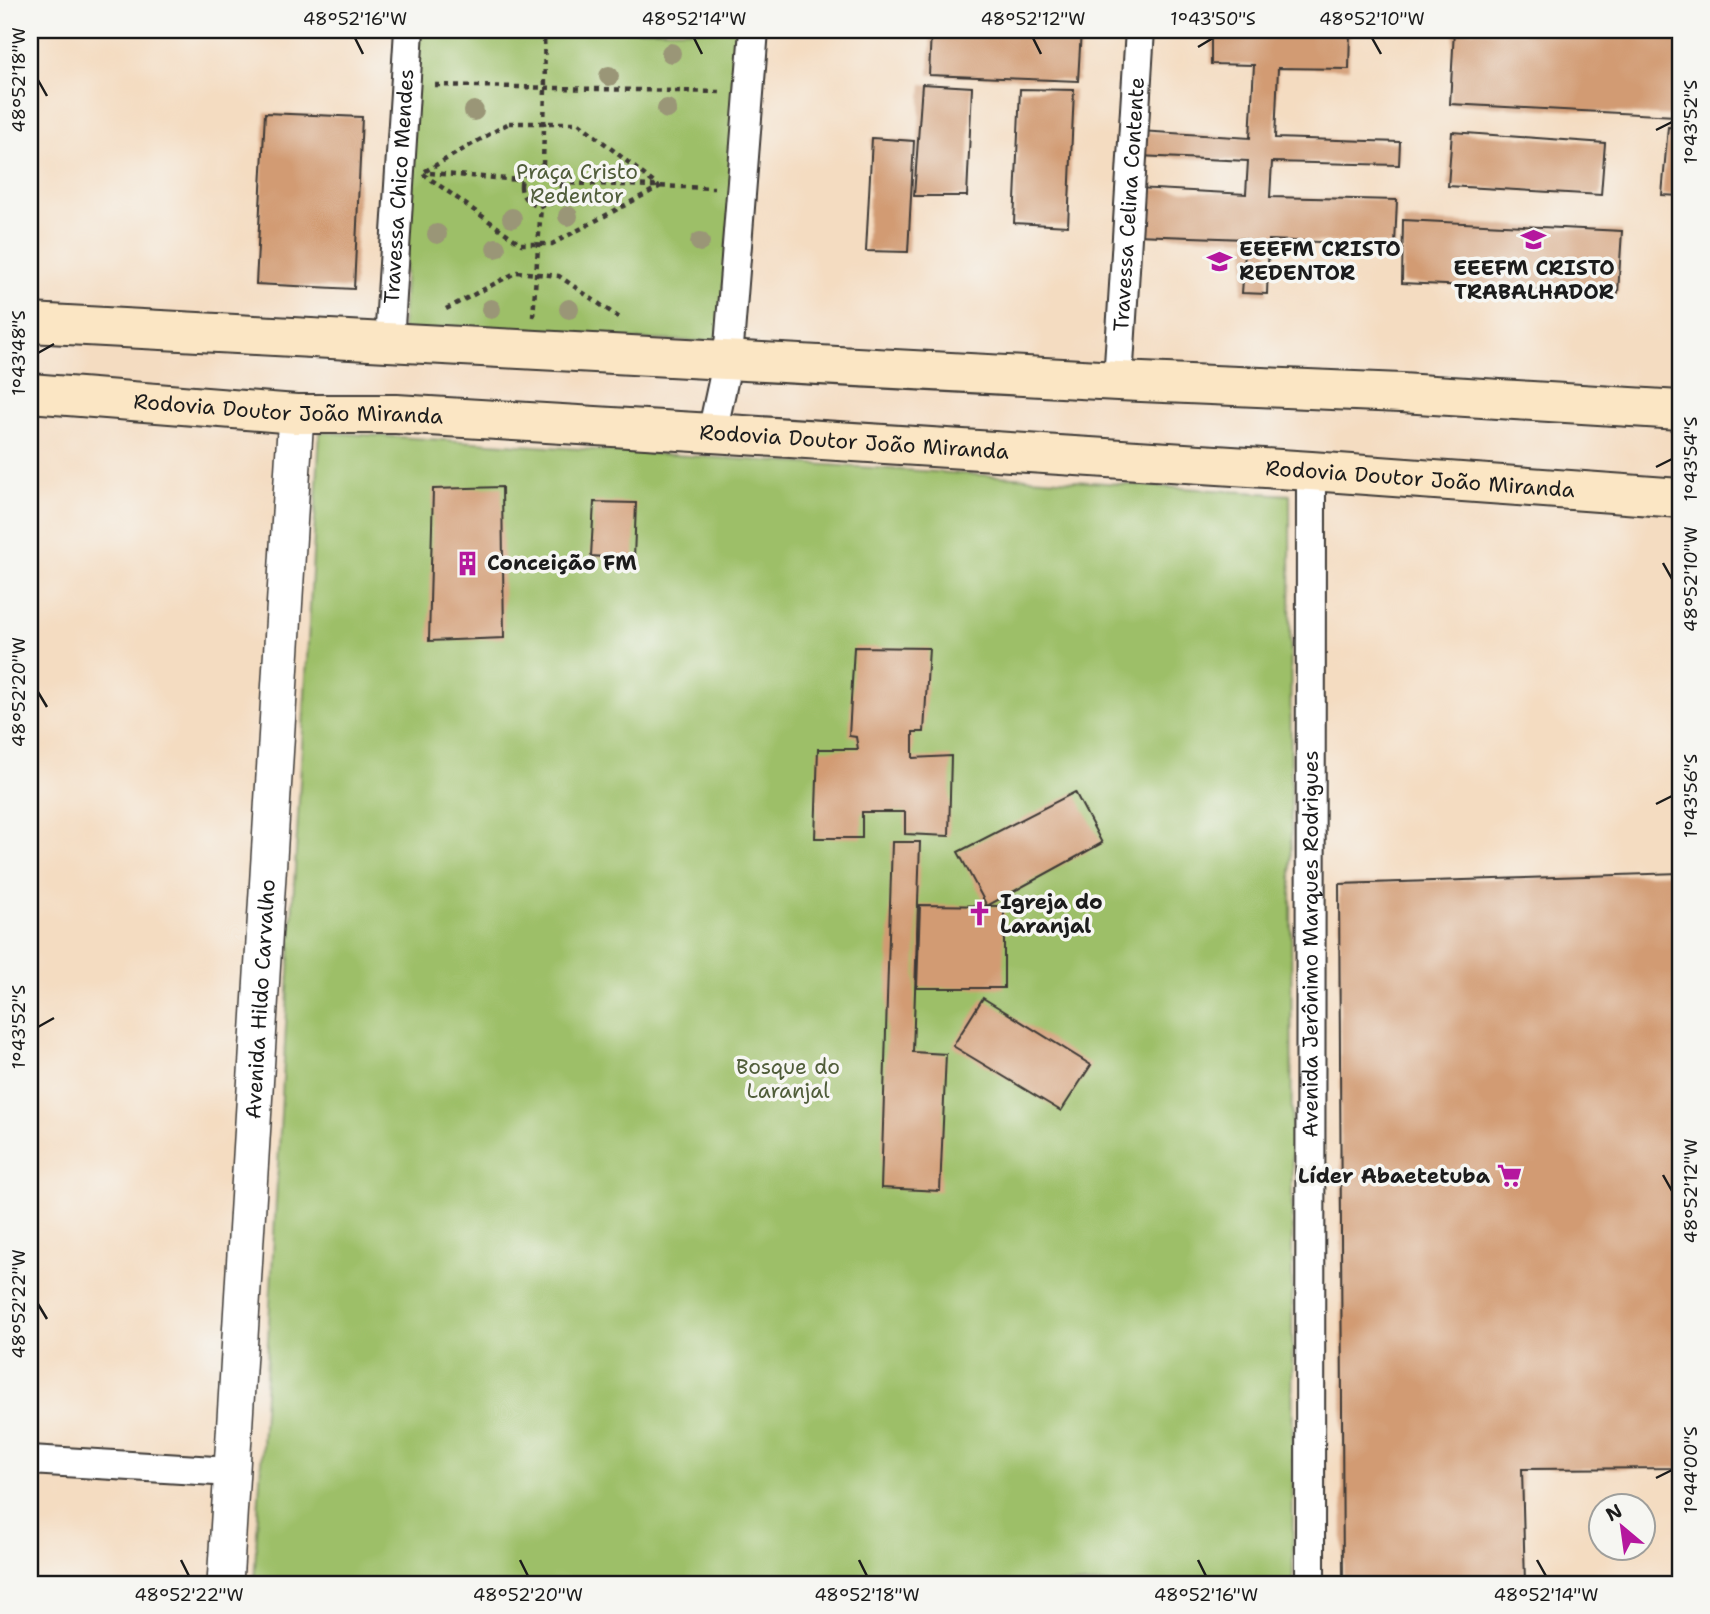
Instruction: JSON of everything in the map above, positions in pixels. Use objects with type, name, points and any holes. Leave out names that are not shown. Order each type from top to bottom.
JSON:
[{"type":"main road","points":[[30,323],[1118,381],[1401,393],[1680,410]]},
{"type":"main road","name":"Rodovia Doutor João Miranda","points":[[30,393],[296,414],[396,414],[712,433],[1311,471],[1680,498]]},
{"type":"street","name":"Travessa Chico Mendes","points":[[389,342],[409,30]]},
{"type":"street","points":[[712,433],[728,359],[754,30]]},
{"type":"street","name":"Travessa Celina Contente","points":[[1118,381],[1140,30]]},
{"type":"street","name":"Avenida Hildo Carvalho","points":[[225,1584],[296,414]]},
{"type":"street","name":"Avenida Jerônimo Marques Rodrigues","points":[[1310,1584],[1311,471]]},
{"type":"street","points":[[30,1460],[232,1472]]},
{"type":"path","points":[[543,165],[544,30]]},
{"type":"path","points":[[427,85],[723,92]]},
{"type":"path","points":[[422,173],[509,123],[579,123],[659,187]]},
{"type":"path","points":[[543,165],[557,173],[561,183],[560,194],[556,200],[541,206],[531,204],[522,195],[521,180],[531,167],[543,165]]},
{"type":"path","points":[[422,173],[521,180]]},
{"type":"path","points":[[422,173],[521,244],[552,244],[659,187]]},
{"type":"path","points":[[561,183],[720,188]]},
{"type":"path","points":[[533,319],[541,206]]},
{"type":"path","points":[[437,313],[517,272],[559,275],[630,325]]},
{"type":"green space","name":"Praça Cristo Redentor","points":[[418,30],[745,30],[719,342],[402,333]]},
{"type":"green space","name":"Bosque do Laranjal","points":[[320,432],[1290,495],[1293,1584],[254,1584]]},
{"type":"building","points":[[931,30],[1081,30],[1078,81],[929,75]]},
{"type":"building","points":[[1211,30],[1350,30],[1349,69],[1278,68],[1275,138],[1400,142],[1399,165],[1272,162],[1270,197],[1397,200],[1395,245],[1269,240],[1267,294],[1242,293],[1246,239],[1136,235],[1137,188],[1246,194],[1248,161],[1139,156],[1140,131],[1250,138],[1254,65],[1211,64]]},
{"type":"building","points":[[1454,30],[1677,38],[1675,116],[1450,104]]},
{"type":"building","points":[[922,84],[972,87],[967,196],[914,196]]},
{"type":"building","points":[[1020,89],[1074,90],[1068,226],[1014,223]]},
{"type":"building","points":[[265,113],[362,117],[354,289],[256,284]]},
{"type":"building","points":[[1668,127],[1680,128],[1680,196],[1662,195]]},
{"type":"building","points":[[1452,132],[1605,143],[1601,195],[1448,186]]},
{"type":"building","points":[[872,138],[914,141],[908,252],[866,251]]},
{"type":"building","points":[[1403,220],[1622,231],[1618,293],[1402,283]]},
{"type":"building","name":"Conceição FM","points":[[502,487],[504,638],[429,641],[433,489]]},
{"type":"building","points":[[594,502],[636,503],[634,559],[591,556]]},
{"type":"building","points":[[854,647],[929,648],[924,732],[913,732],[913,758],[951,756],[949,836],[905,834],[905,812],[862,812],[862,838],[815,838],[818,749],[858,749],[856,737],[849,736]]},
{"type":"building","points":[[1075,792],[1102,843],[987,906],[958,852]]},
{"type":"building","points":[[892,842],[920,842],[913,1052],[946,1054],[940,1191],[881,1188]]},
{"type":"building","name":"Líder Abaetetuba","points":[[1680,873],[1680,1468],[1522,1469],[1525,1584],[1343,1584],[1339,884]]},
{"type":"building","points":[[920,905],[1004,906],[1004,988],[917,988]]},
{"type":"building","points":[[983,998],[1091,1065],[1061,1111],[953,1046]]},
{"type":"place","name":"EEEFM CRISTO TRABALHADOR","points":[[1534,239]]},
{"type":"place","name":"EEEFM CRISTO REDENTOR","points":[[1219,261]]},
{"type":"place","name":"Conceição FM","points":[[467,563]]},
{"type":"place","name":"Igreja do Laranjal","points":[[980,914]]},
{"type":"place","name":"Líder Abaetetuba","points":[[1510,1176]]}]
